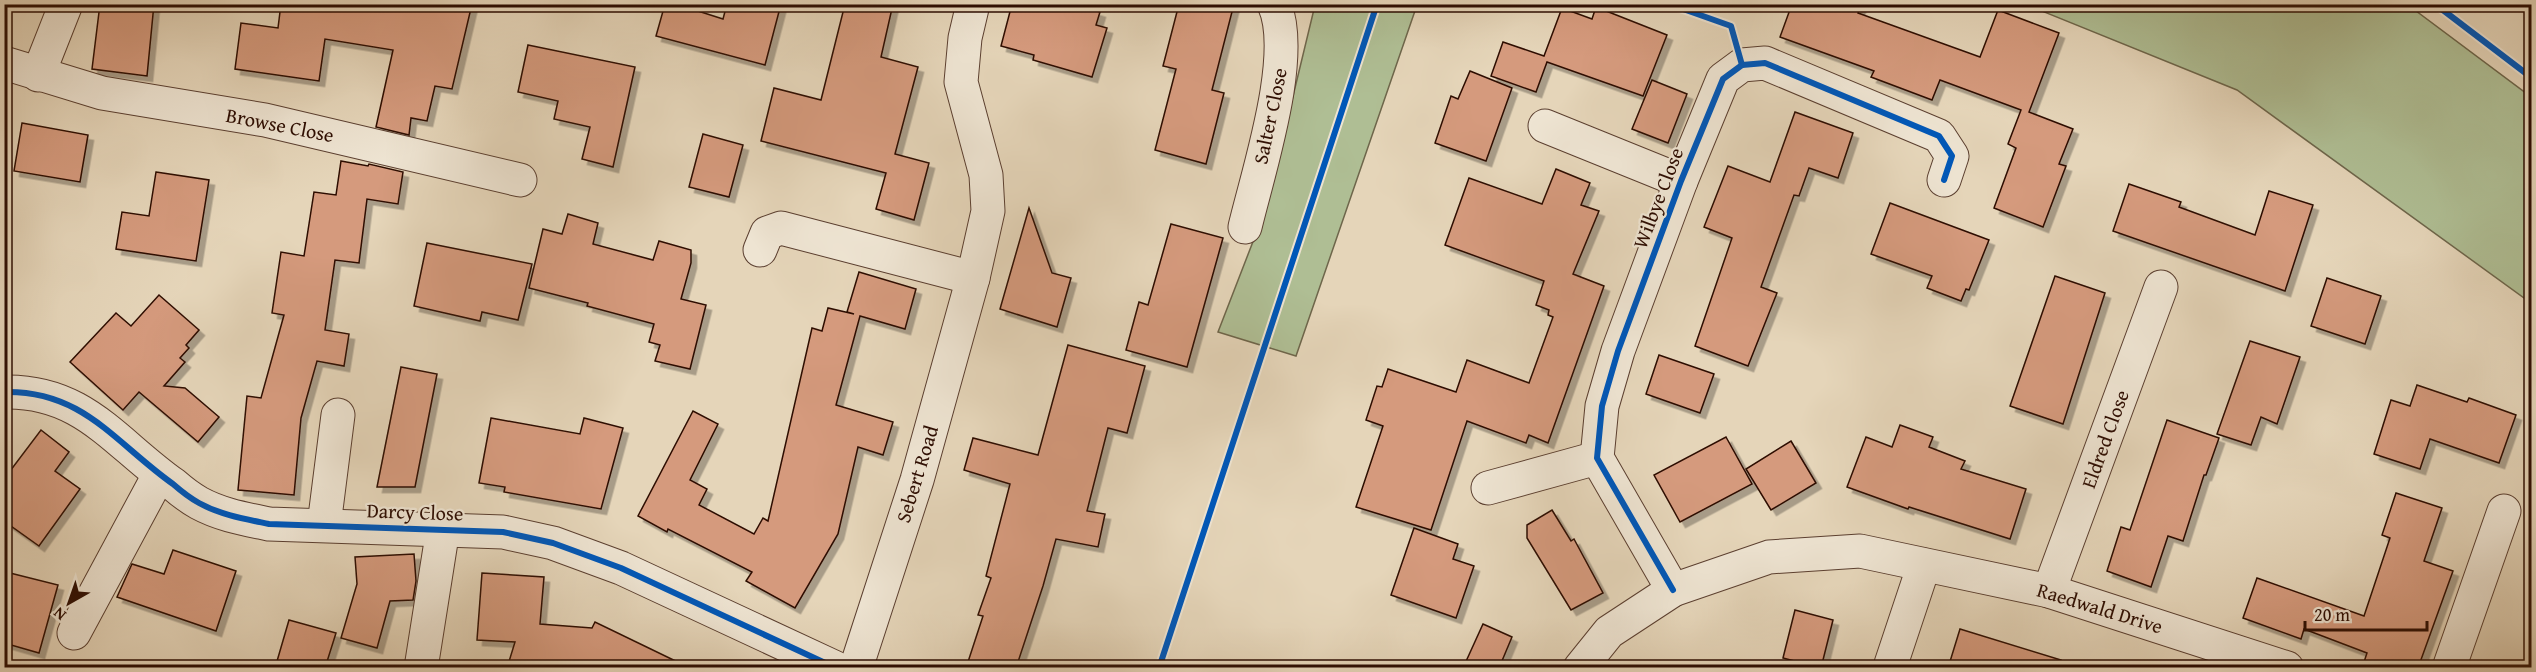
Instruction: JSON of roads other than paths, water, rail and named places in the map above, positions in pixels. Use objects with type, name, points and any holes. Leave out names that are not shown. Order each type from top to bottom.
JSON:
[{"type":"street","points":[[38,75],[66,4]]},
{"type":"street","name":"Sebert Road","points":[[856,668],[917,480],[973,278],[987,211],[986,175],[961,82],[964,38],[973,4]]},
{"type":"street","name":"Salter Close","points":[[1245,227],[1277,94],[1283,55],[1274,4]]},
{"type":"street","name":"Browse Close","points":[[4,63],[102,93],[265,120],[520,180]]},
{"type":"street","name":"Wilbye Close","points":[[1597,458],[1602,406],[1618,351],[1681,181],[1723,79],[1742,65],[1765,63],[1939,136],[1952,156],[1944,180]]},
{"type":"street","name":"Wilbye Close","points":[[1545,126],[1681,181]]},
{"type":"street","points":[[760,250],[767,233],[781,228],[973,278]]},
{"type":"street","name":"Eldred Close","points":[[2049,591],[2161,287]]},
{"type":"street","name":"Darcy Close","points":[[4,392],[28,391],[65,402],[92,418],[159,475],[198,503],[232,516],[269,524],[503,532],[553,543],[621,568],[836,668]]},
{"type":"street","points":[[324,525],[338,415]]},
{"type":"street","points":[[1488,488],[1597,458],[1673,590]]},
{"type":"street","points":[[74,633],[159,475]]},
{"type":"street","points":[[2449,668],[2504,511]]},
{"type":"street","name":"Darcy Close","points":[[421,668],[443,529]]},
{"type":"street","name":"Raedwald Drive","points":[[1580,668],[1609,632],[1673,590],[1769,557],[1860,551],[2049,591],[2276,666]]},
{"type":"street","points":[[1892,668],[1891,664],[1924,565]]}]
